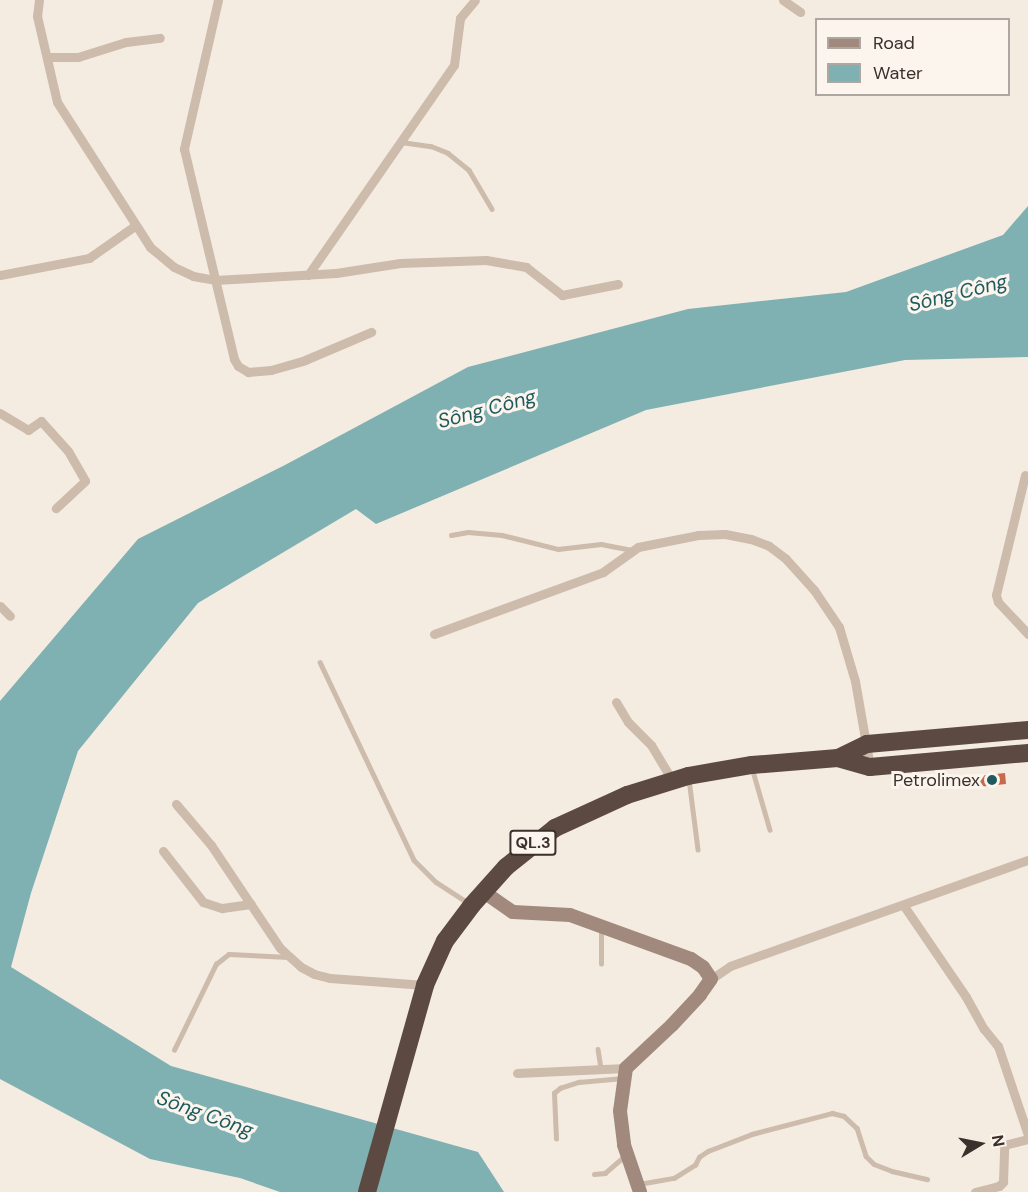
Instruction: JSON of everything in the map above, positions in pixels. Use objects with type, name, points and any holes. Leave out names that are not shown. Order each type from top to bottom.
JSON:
[{"type":"highway","name":"QL.3","points":[[838,758],[867,744],[1028,730]]},
{"type":"highway","name":"QL.3","points":[[367,1192],[425,985],[446,941],[478,898],[529,846],[555,828],[627,795],[680,778],[752,765],[838,758],[870,767],[1028,753]]},
{"type":"main road","points":[[478,898],[513,912],[570,915],[601,924],[691,959],[703,966],[711,979],[626,1073],[620,1111],[627,1154],[639,1188]]},
{"type":"street","points":[[39,0],[38,16],[57,102],[150,247],[174,267],[192,276],[215,280],[308,274],[400,264],[486,260],[526,267],[562,295],[618,284]]},
{"type":"street","points":[[218,0],[184,148],[234,359],[243,371],[258,372],[292,364],[371,333]]},
{"type":"street","points":[[308,274],[454,65],[460,18],[475,0]]},
{"type":"street","points":[[783,0],[800,12]]},
{"type":"street","points":[[47,57],[78,57],[126,42],[160,38]]},
{"type":"street","points":[[0,272],[89,258],[136,225]]},
{"type":"street","points":[[0,413],[28,430],[42,421],[64,445],[84,477],[84,484],[56,508]]},
{"type":"street","points":[[1025,475],[996,594],[998,602],[1028,634]]},
{"type":"street","points":[[434,634],[603,572],[633,550],[698,535],[725,534],[769,546],[786,560],[814,590],[838,627],[855,681],[870,767]]},
{"type":"street","points":[[0,606],[10,615]]},
{"type":"street","points":[[616,702],[628,722],[680,778]]},
{"type":"street","points":[[176,804],[211,845],[288,957],[314,974],[330,978],[425,985]]},
{"type":"street","points":[[163,851],[203,902],[222,908],[251,904]]},
{"type":"street","points":[[711,979],[730,966],[1028,860]]},
{"type":"street","points":[[904,906],[966,997],[984,1029],[998,1046],[1028,1137],[1004,1145],[1003,1182],[999,1186],[975,1192]]},
{"type":"street","points":[[517,1073],[601,1069],[626,1073]]},
{"type":"lane","points":[[401,142],[431,146],[448,153],[469,170],[492,209]]},
{"type":"lane","points":[[451,535],[468,531],[502,535],[558,549],[594,544],[633,550]]},
{"type":"lane","points":[[320,663],[414,860],[436,882],[478,898]]},
{"type":"lane","points":[[752,765],[770,830]]},
{"type":"lane","points":[[680,778],[698,849]]},
{"type":"lane","points":[[601,924],[601,964]]},
{"type":"lane","points":[[174,1050],[216,964],[229,954],[288,957]]},
{"type":"lane","points":[[598,1049],[601,1069]]},
{"type":"lane","points":[[556,1139],[554,1093],[560,1088],[579,1082],[626,1073]]},
{"type":"lane","points":[[639,1188],[674,1178],[695,1165],[699,1157],[708,1151],[752,1134],[832,1113],[844,1116],[857,1128],[866,1156],[874,1164],[892,1171],[927,1179]]},
{"type":"lane","points":[[594,1174],[605,1173],[627,1154]]},
{"type":"water","name":"Sông Công","points":[[1028,206],[1028,357],[905,360],[646,410],[376,524],[356,509],[198,603],[78,751],[31,893],[11,967],[171,1066],[478,1152],[504,1192],[280,1192],[240,1178],[150,1159],[0,1079],[0,701],[138,539],[285,465],[468,367],[688,309],[846,292],[1003,235]]},
{"type":"building","name":"Petrolimex","points":[[1005,773],[1006,784],[978,787],[977,776]]},
{"type":"place","name":"Petrolimex","points":[[992,780]]}]
